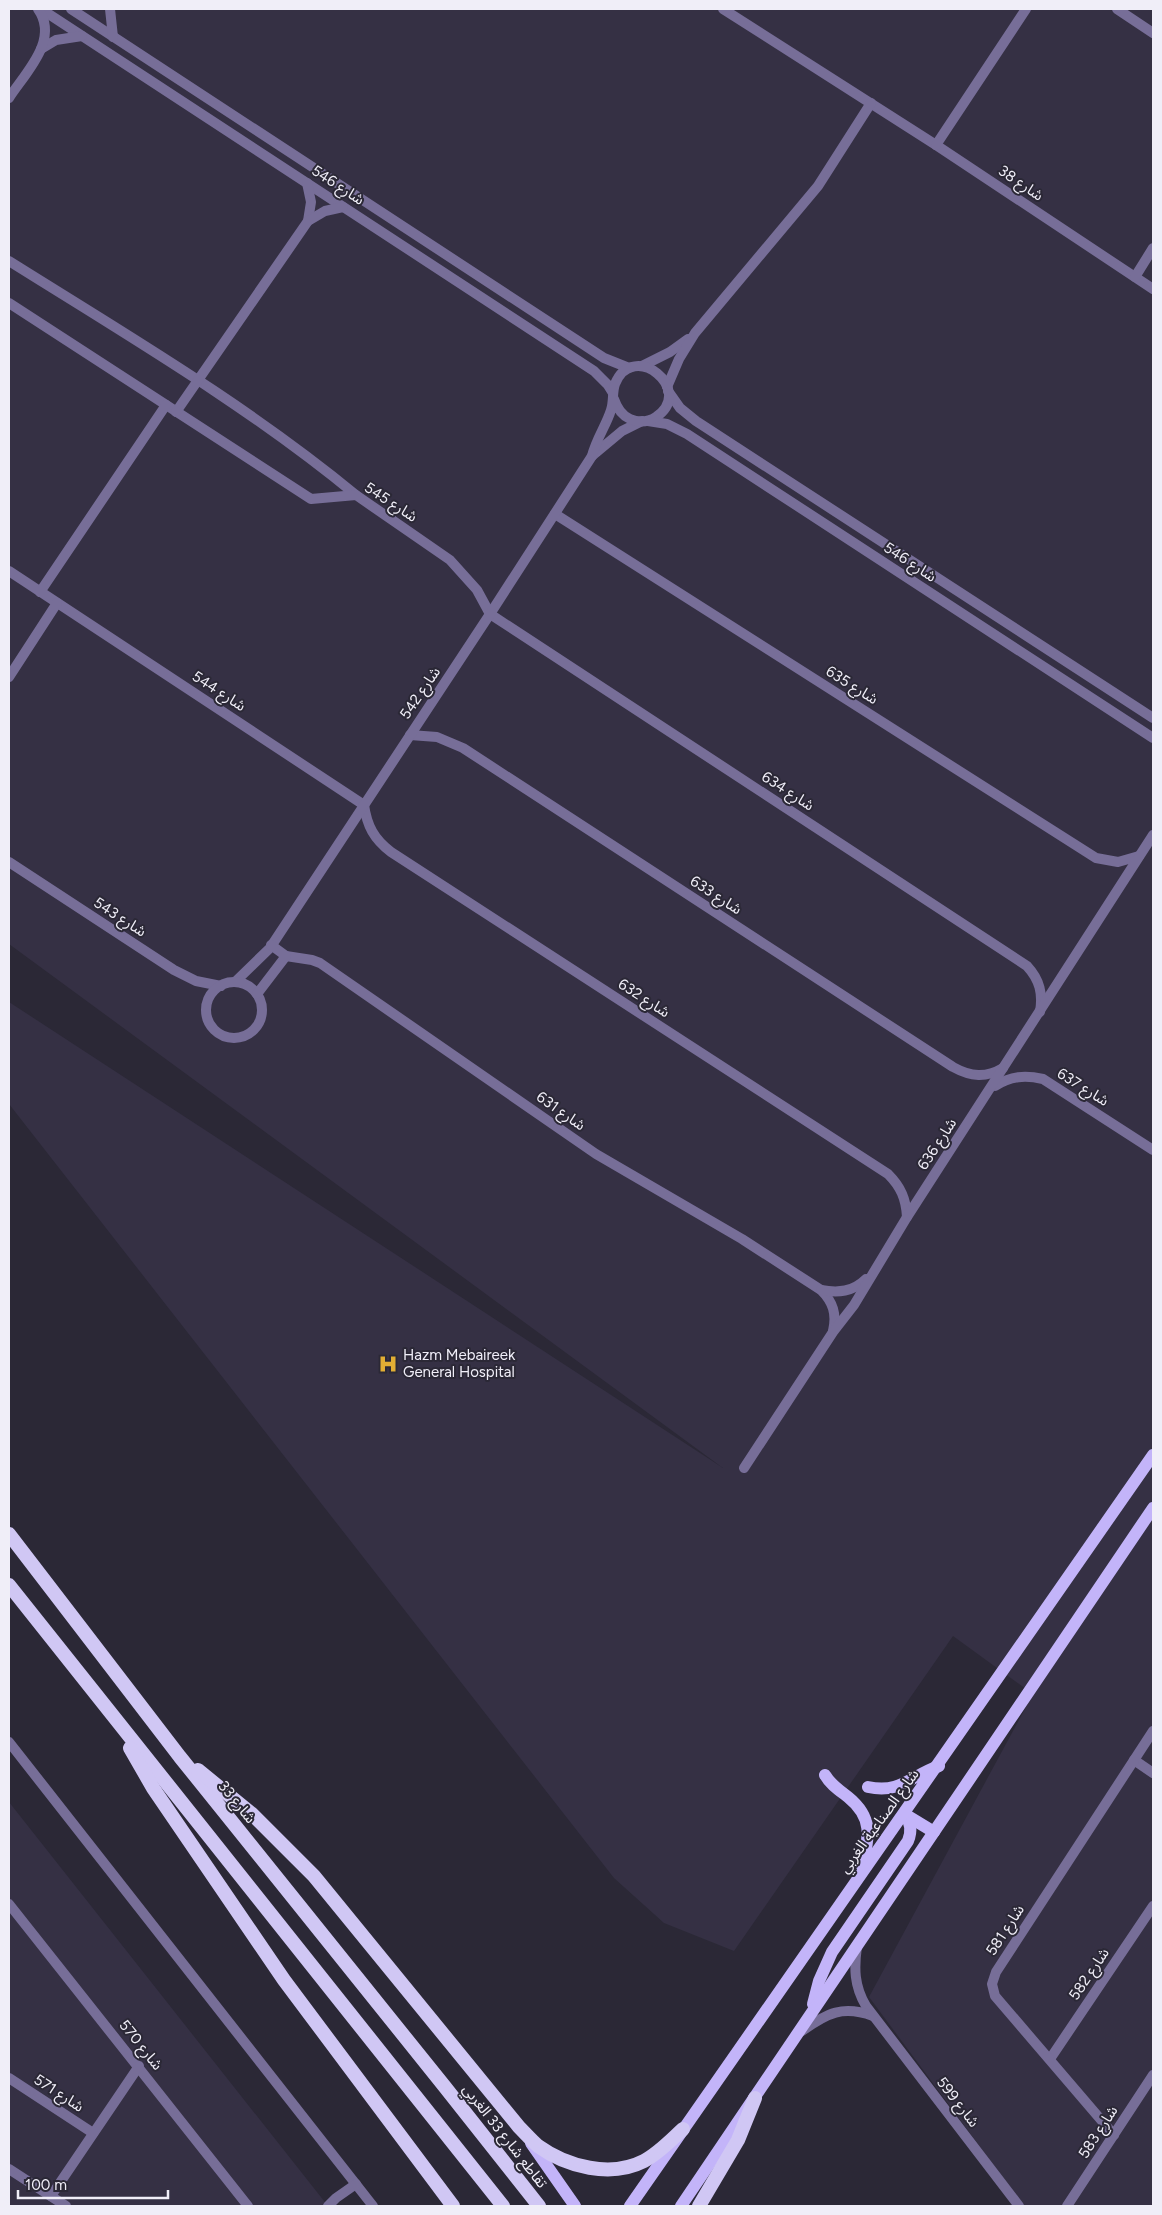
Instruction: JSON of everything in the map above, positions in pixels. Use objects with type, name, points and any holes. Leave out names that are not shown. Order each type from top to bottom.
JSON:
[{"type":"highway","name":"شارع 33","points":[[9,1534],[180,1757],[445,2087]]},
{"type":"highway","points":[[9,1585],[503,2206]]},
{"type":"highway","points":[[117,1722],[153,1788],[271,1961],[453,2206]]},
{"type":"highway","points":[[180,1757],[252,1814],[314,1876],[519,2127],[537,2144],[558,2158],[581,2166],[606,2169],[631,2166],[646,2160],[683,2129]]},
{"type":"highway","name":"تقاطع شارع 33 الغربي","points":[[445,2087],[539,2206]]},
{"type":"highway","points":[[699,2206],[738,2140],[755,2098]]},
{"type":"main road","name":"شارع الصناعية الغربي","points":[[630,2206],[861,1873],[939,1766],[1153,1455]]},
{"type":"main road","points":[[680,2206],[755,2098],[858,1942],[1153,1508]]},
{"type":"main road","points":[[868,1787],[882,1789],[897,1787],[939,1766]]},
{"type":"main road","points":[[825,1775],[833,1785],[857,1804],[865,1818],[868,1840],[861,1873]]},
{"type":"main road","points":[[900,1818],[930,1837]]},
{"type":"main road","points":[[810,2014],[819,1981],[832,1952],[908,1841],[911,1831],[909,1820],[900,1818]]},
{"type":"main road","points":[[911,1831],[930,1837]]},
{"type":"main road","points":[[519,2127],[575,2206]]},
{"type":"street","name":"شارع 546","points":[[40,9],[594,371],[608,385],[613,396]]},
{"type":"street","points":[[9,98],[44,42],[45,26],[40,9]]},
{"type":"street","name":"شارع 546","points":[[71,9],[604,358],[629,368]]},
{"type":"street","points":[[71,9],[76,9]]},
{"type":"street","points":[[110,9],[113,37]]},
{"type":"street","name":"شارع 38","points":[[724,9],[936,145],[1153,289]]},
{"type":"street","points":[[936,145],[1026,9]]},
{"type":"street","points":[[1117,9],[1153,32]]},
{"type":"street","points":[[41,49],[56,40],[83,36]]},
{"type":"street","points":[[668,389],[661,375],[649,367],[642,366],[629,368],[619,376],[613,396],[624,416],[644,421],[654,418],[665,407],[668,389],[679,359],[695,333],[818,186],[871,103]]},
{"type":"street","points":[[307,183],[311,202],[308,221]]},
{"type":"street","points":[[176,412],[308,221],[325,211],[343,207]]},
{"type":"street","points":[[1135,277],[1153,248]]},
{"type":"street","points":[[9,261],[198,379],[356,495]]},
{"type":"street","name":"شارع 545","points":[[9,303],[310,499],[356,495],[450,560],[477,590],[490,614]]},
{"type":"street","points":[[642,366],[670,352],[695,333]]},
{"type":"street","name":"شارع 546","points":[[668,389],[680,408],[696,421],[1153,718]]},
{"type":"street","name":"شارع 542","points":[[236,982],[259,960],[271,945],[555,514],[592,456],[598,435],[608,418],[613,396]]},
{"type":"street","points":[[40,592],[166,405]]},
{"type":"street","name":"شارع 546","points":[[644,421],[667,424],[687,434],[1153,738]]},
{"type":"street","name":"شارع 542","points":[[592,456],[622,431],[644,421]]},
{"type":"street","name":"شارع 635","points":[[555,514],[1096,858],[1118,862],[1139,856]]},
{"type":"street","name":"شارع 544","points":[[9,571],[364,805]]},
{"type":"street","points":[[9,677],[57,603]]},
{"type":"street","name":"شارع 634","points":[[490,614],[1019,960],[1034,974],[1039,983],[1041,992],[1040,1012]]},
{"type":"street","name":"شارع 633","points":[[410,735],[437,737],[463,748],[953,1068],[973,1076],[995,1073],[1004,1068]]},
{"type":"street","name":"شارع 632","points":[[364,805],[366,819],[371,832],[391,852],[888,1174],[903,1193],[907,1217]]},
{"type":"street","name":"شارع 636","points":[[744,1468],[833,1332],[854,1305],[907,1217],[992,1088],[1153,835]]},
{"type":"street","name":"شارع 543","points":[[9,862],[174,970],[196,980],[221,986]]},
{"type":"street","points":[[257,994],[286,956],[271,945]]},
{"type":"street","name":"شارع 631","points":[[286,956],[320,963],[596,1154],[742,1238],[821,1290],[829,1298],[834,1309],[836,1321],[833,1332]]},
{"type":"street","points":[[236,982],[245,984],[257,994],[262,1013],[256,1028],[243,1036],[227,1037],[213,1028],[207,1013],[210,997],[221,986],[236,982]]},
{"type":"street","name":"شارع 637","points":[[992,1088],[1003,1080],[1016,1076],[1030,1076],[1043,1080],[1153,1150]]},
{"type":"street","points":[[821,1290],[834,1292],[848,1290],[861,1284],[871,1274]]},
{"type":"street","name":"شارع 581","points":[[1114,2135],[995,1996],[992,1984],[996,1972],[1153,1731]]},
{"type":"street","points":[[9,1742],[373,2206]]},
{"type":"street","points":[[1134,1760],[1153,1773]]},
{"type":"street","name":"شارع 582","points":[[1050,2060],[1153,1906]]},
{"type":"street","points":[[9,1922],[12,1908]]},
{"type":"street","name":"شارع 570","points":[[12,1908],[248,2206]]},
{"type":"street","name":"شارع 599","points":[[858,1942],[855,1967],[857,1989],[873,2016],[1019,2206]]},
{"type":"street","points":[[797,2035],[815,2021],[834,2012],[854,2010],[873,2016]]},
{"type":"street","points":[[51,2196],[138,2066]]},
{"type":"street","name":"شارع 583","points":[[1067,2206],[1153,2075]]},
{"type":"street","name":"شارع 571","points":[[9,2078],[93,2133]]},
{"type":"street","points":[[9,2168],[66,2206]]},
{"type":"street","points":[[328,2206],[356,2184]]},
{"type":"shaded area","points":[[9,9],[1153,9],[1153,2206],[1024,2206],[869,1997],[1033,1694],[953,1636],[734,1951],[664,1923],[614,1878],[9,1104],[9,1002],[723,1468],[9,944]]},
{"type":"shaded area","points":[[9,1802],[230,2082],[328,2206],[9,2206]]},
{"type":"place","name":"Hazm Mebaireek General Hospital","points":[[388,1364]]}]
